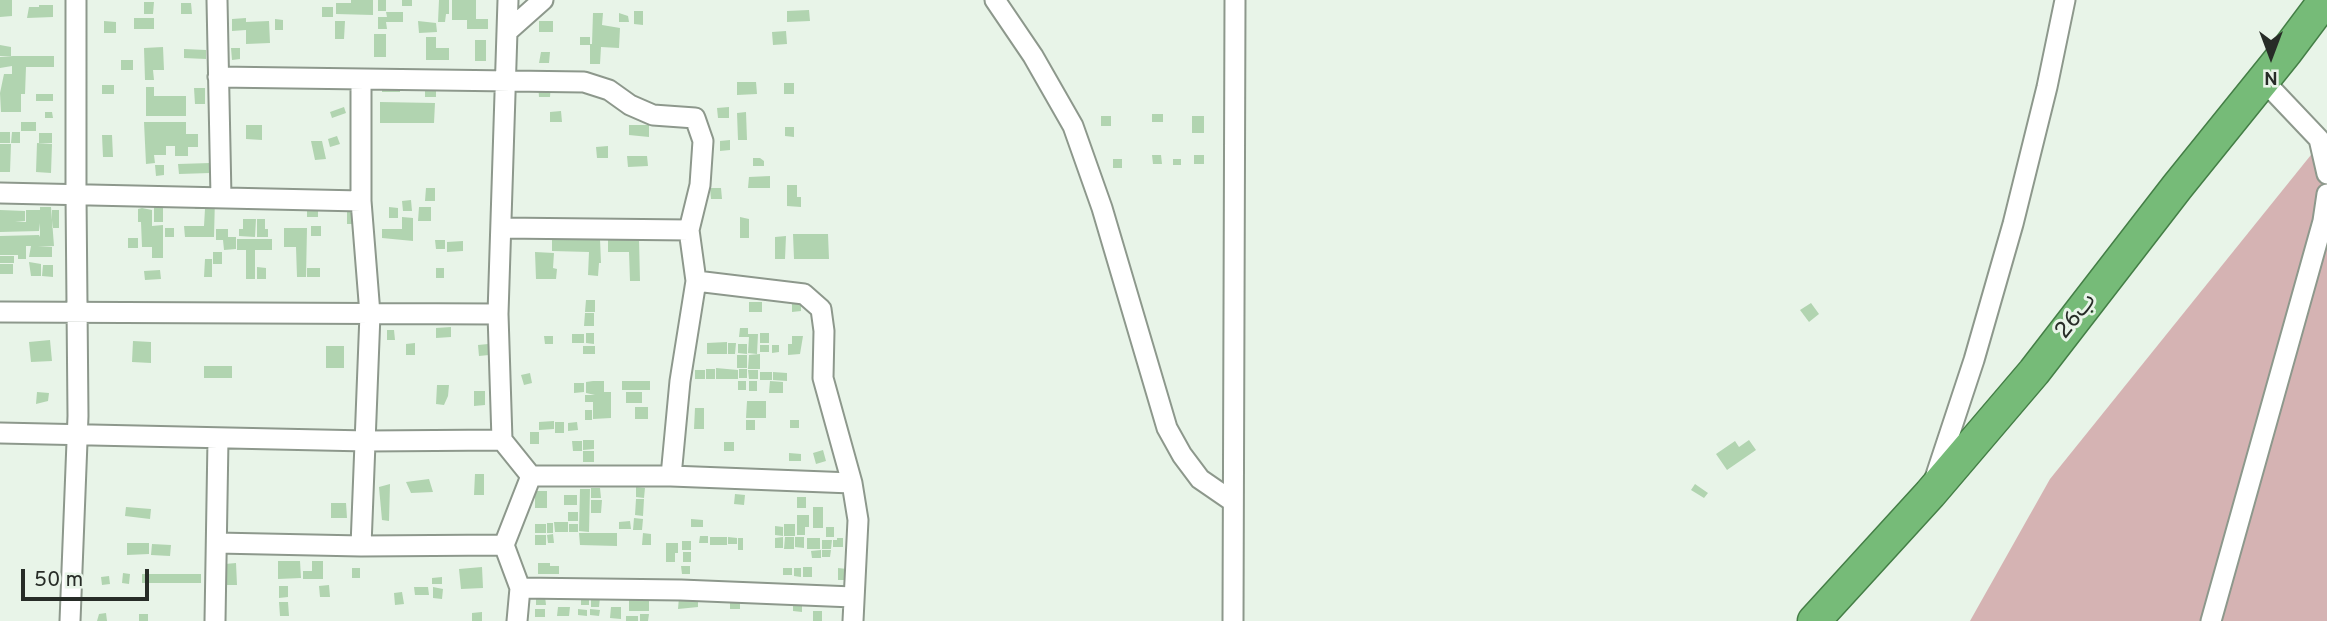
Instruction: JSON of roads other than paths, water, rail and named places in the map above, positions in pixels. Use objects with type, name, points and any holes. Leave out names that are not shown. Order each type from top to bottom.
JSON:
[{"type":"highway","name":"26ب","points":[[1814,621],[1930,494],[2034,372],[2325,0]]},
{"type":"street","points":[[70,621],[78,434],[76,0]]},
{"type":"street","points":[[217,0],[221,197]]},
{"type":"street","points":[[508,0],[498,314],[502,440],[531,475],[671,476],[852,484]]},
{"type":"street","points":[[507,32],[543,0]]},
{"type":"street","points":[[995,0],[1033,56],[1073,125],[1102,208],[1167,428],[1200,479],[1232,501]]},
{"type":"street","points":[[1233,621],[1235,0]]},
{"type":"street","points":[[1930,494],[1974,360],[2012,224],[2047,87],[2065,0]]},
{"type":"street","points":[[218,77],[584,82],[610,90],[630,105],[653,115],[695,118],[703,141],[700,186],[689,230],[696,281],[680,381],[671,476]]},
{"type":"street","points":[[2263,80],[2319,139],[2327,174]]},
{"type":"street","points":[[361,81],[361,201],[370,314],[361,546]]},
{"type":"street","points":[[0,194],[361,201]]},
{"type":"street","points":[[2211,621],[2323,221],[2327,194]]},
{"type":"street","points":[[501,228],[689,230]]},
{"type":"street","points":[[696,281],[804,294],[821,309],[824,331],[823,378],[852,484],[858,520],[853,621]]},
{"type":"street","points":[[0,312],[498,314]]},
{"type":"street","points":[[0,433],[367,442],[502,440]]},
{"type":"street","points":[[215,621],[218,439]]},
{"type":"street","points":[[517,621],[520,588],[504,545],[531,475]]},
{"type":"street","points":[[217,543],[504,545]]},
{"type":"street","points":[[520,588],[681,590],[853,597]]}]
